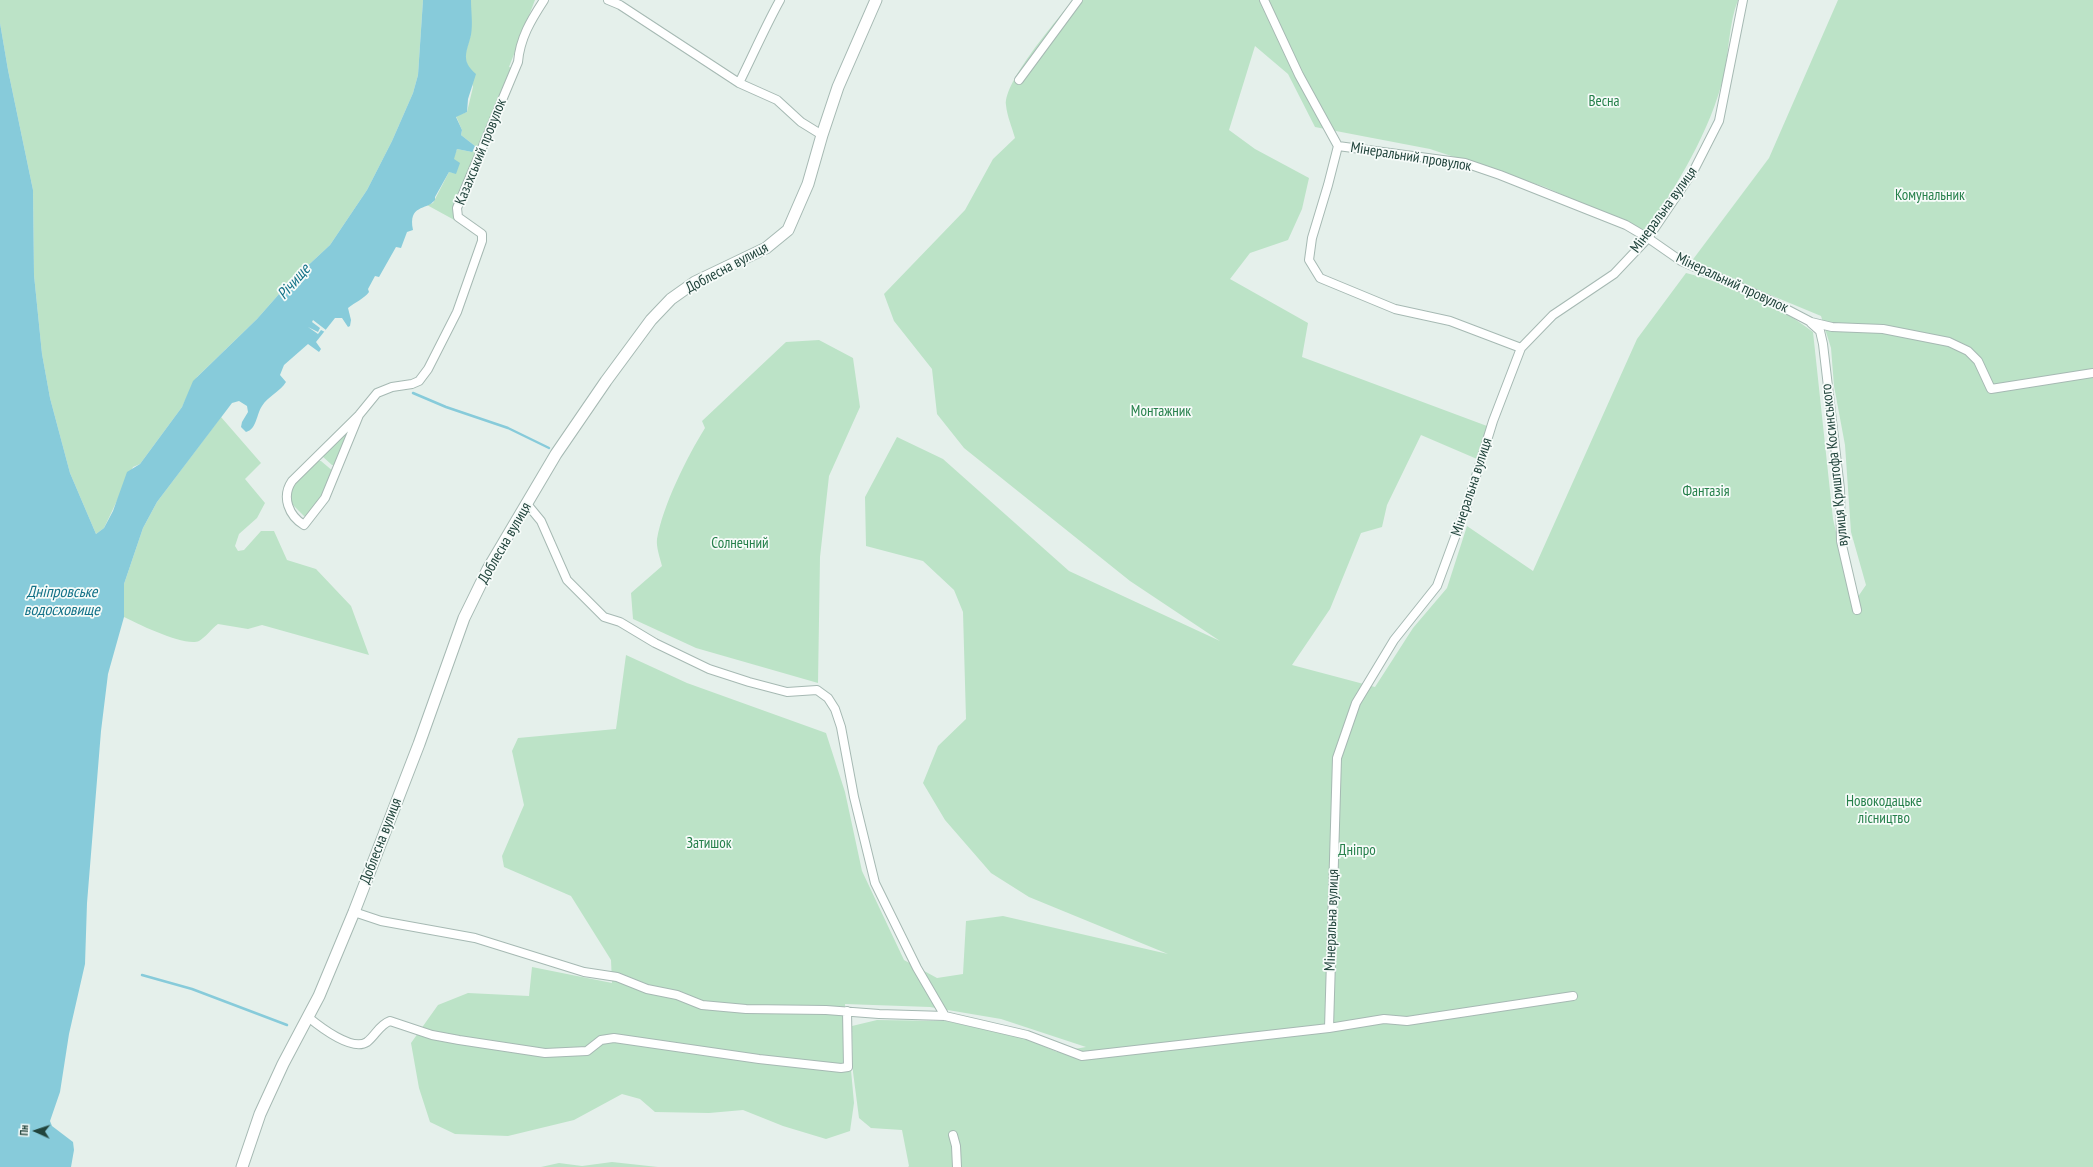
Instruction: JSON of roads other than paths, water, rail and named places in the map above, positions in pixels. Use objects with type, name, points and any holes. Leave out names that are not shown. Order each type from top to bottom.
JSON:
[{"type":"street","name":"Казахський провулок","points":[[359,415],[325,498],[304,525],[292,514],[286,494],[288,488],[359,415],[377,393],[392,387],[412,384],[419,381],[428,369],[457,312],[482,241],[482,234],[458,217],[457,208],[518,62],[519,47],[530,22],[544,0]]},
{"type":"street","points":[[608,0],[620,5],[704,62],[739,83],[777,100],[800,122],[822,135]]},
{"type":"street","points":[[739,83],[758,46],[760,36],[780,0]]},
{"type":"street","name":"Доблесна вулиця","points":[[242,1167],[260,1114],[283,1064],[308,1017],[354,912],[419,744],[464,618],[488,569],[556,454],[651,320],[671,299],[695,282],[766,248],[788,230],[808,184],[838,87],[876,0]]},
{"type":"street","points":[[1019,80],[1078,0]]},
{"type":"street","name":"Мінеральний провулок","points":[[1264,0],[1299,75],[1338,146],[1312,238],[1309,260],[1320,278],[1395,309],[1450,321],[1521,348]]},
{"type":"street","name":"Мінеральна вулиця","points":[[1329,1028],[1337,758],[1356,703],[1394,640],[1437,586],[1468,502],[1493,421],[1521,348],[1553,315],[1614,274],[1648,238],[1694,170],[1719,121],[1742,0]]},
{"type":"street","name":"Мінеральний провулок","points":[[1338,146],[1465,163],[1500,175],[1618,222],[1648,238],[1681,261],[1767,299],[1811,322],[1832,327],[1883,329],[1949,342],[1968,351],[1978,361],[1985,374],[1989,388],[1993,389],[2093,373]]},
{"type":"street","name":"вулиця Криштофа Косинського","points":[[1811,322],[1820,331],[1823,344],[1840,489],[1841,541],[1857,610]]},
{"type":"street","points":[[527,504],[541,521],[567,580],[604,617],[620,622],[654,643],[709,669],[787,692],[817,690],[828,698],[835,709],[841,727],[854,796],[875,882],[917,968],[945,1016]]},
{"type":"street","points":[[354,912],[382,921],[475,938],[578,970],[618,977],[647,989],[677,995],[702,1006],[945,1016],[1027,1035],[1082,1056],[1329,1028],[1384,1019],[1407,1021],[1573,996]]},
{"type":"street","points":[[308,1017],[321,1027],[341,1038],[358,1044],[366,1042],[383,1024],[390,1021],[446,1038],[546,1053],[588,1051],[601,1040],[614,1038],[758,1059],[841,1068],[848,1067],[848,1011]]},
{"type":"street","points":[[953,1135],[956,1146],[957,1167]]},
{"type":"water","name":"Дніпровське водосховище","points":[[423,0],[471,0],[472,31],[466,60],[476,74],[468,99],[467,112],[456,117],[462,130],[461,135],[475,146],[475,149],[472,152],[457,149],[454,159],[460,163],[456,174],[449,172],[435,197],[435,200],[415,212],[412,222],[413,230],[407,232],[401,248],[396,247],[379,277],[375,276],[368,289],[369,292],[362,299],[348,308],[351,320],[350,326],[348,327],[342,318],[335,318],[316,342],[321,349],[319,352],[308,344],[284,365],[280,375],[286,382],[281,389],[267,399],[250,430],[246,432],[241,427],[242,422],[248,412],[247,406],[239,401],[232,403],[157,502],[143,528],[124,584],[124,617],[108,674],[101,731],[87,903],[85,964],[69,1034],[60,1092],[50,1121],[52,1126],[73,1142],[74,1150],[71,1167],[0,1167],[0,23],[8,70],[33,190],[34,275],[42,354],[50,398],[70,473],[96,534],[104,528],[113,511],[127,472],[140,464],[182,407],[193,381],[257,319],[287,285],[330,245],[367,190],[392,141],[413,93],[418,75]]},
{"type":"waterway","points":[[413,393],[446,407],[508,428],[549,448]]},
{"type":"waterway","points":[[142,975],[192,989],[287,1025]]},
{"type":"park label","name":"Весна","points":[[1604,102]]},
{"type":"park label","name":"Комунальник","points":[[1930,196]]},
{"type":"park label","name":"Монтажник","points":[[1161,412]]},
{"type":"park label","name":"Фантазія","points":[[1706,492]]},
{"type":"park label","name":"Солнечний","points":[[740,544]]},
{"type":"park label","name":"Новокодацьке лісництво","points":[[1884,810]]},
{"type":"park label","name":"Затишок","points":[[709,844]]},
{"type":"park label","name":"Дніпро","points":[[1357,851]]},
{"type":"water label","name":"Річище","points":[[294,282]]}]
